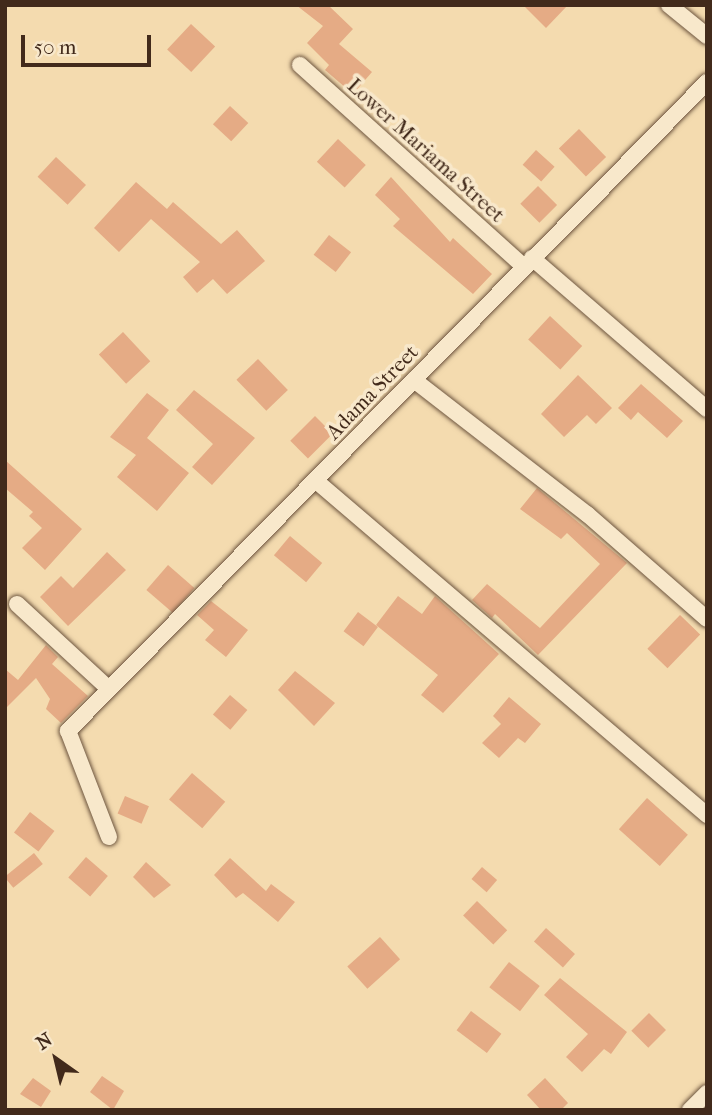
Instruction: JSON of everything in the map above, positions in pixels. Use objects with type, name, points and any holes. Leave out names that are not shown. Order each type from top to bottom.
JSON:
[{"type":"street","points":[[669,5],[707,36]]},
{"type":"street","name":"Lower Mariama Street","points":[[300,65],[528,262],[707,409]]},
{"type":"street","name":"Adama Street","points":[[109,837],[68,731],[707,82]]},
{"type":"street","points":[[414,380],[587,514],[703,609]]},
{"type":"street","points":[[315,480],[707,815]]},
{"type":"street","points":[[17,604],[109,689]]},
{"type":"street","points":[[690,1110],[707,1093]]},
{"type":"building","points":[[296,5],[328,5],[353,29],[339,44],[372,72],[353,94],[325,70],[329,65],[307,43],[323,26]]},
{"type":"building","points":[[523,5],[568,5],[546,28]]},
{"type":"building","points":[[191,24],[215,47],[191,72],[167,50]]},
{"type":"building","points":[[230,106],[248,123],[231,141],[213,124]]},
{"type":"building","points":[[579,129],[606,157],[586,177],[559,148]]},
{"type":"building","points":[[338,139],[366,165],[345,188],[317,162]]},
{"type":"building","points":[[536,150],[555,167],[541,182],[523,165]]},
{"type":"building","points":[[56,157],[86,185],[68,205],[38,177]]},
{"type":"building","points":[[391,177],[450,242],[453,238],[492,274],[473,294],[393,226],[400,219],[375,195]]},
{"type":"building","points":[[136,182],[167,209],[173,202],[221,244],[237,230],[265,261],[227,294],[213,279],[197,293],[183,277],[200,262],[151,219],[119,252],[94,228]]},
{"type":"building","points":[[538,186],[557,205],[539,223],[520,204]]},
{"type":"building","points":[[329,235],[351,252],[336,272],[314,255]]},
{"type":"building","points":[[550,316],[582,346],[560,369],[528,339]]},
{"type":"building","points":[[123,332],[150,361],[126,384],[99,355]]},
{"type":"building","points":[[258,359],[288,390],[266,411],[236,380]]},
{"type":"building","points":[[578,375],[612,408],[596,424],[587,415],[564,437],[541,414]]},
{"type":"building","points":[[641,384],[683,421],[667,438],[638,412],[631,420],[618,408]]},
{"type":"building","points":[[194,390],[255,438],[212,485],[192,467],[213,444],[176,410]]},
{"type":"building","points":[[147,393],[169,410],[147,438],[189,473],[157,511],[117,477],[136,455],[110,437]]},
{"type":"building","points":[[315,416],[333,434],[308,458],[290,441]]},
{"type":"building","points":[[5,460],[82,529],[45,570],[22,548],[42,528],[29,516],[33,512],[5,488]]},
{"type":"building","points":[[537,488],[627,563],[538,655],[495,614],[492,618],[472,600],[487,584],[540,628],[600,564],[567,533],[561,539],[520,509]]},
{"type":"building","points":[[290,536],[322,563],[306,582],[274,555]]},
{"type":"building","points":[[107,552],[126,570],[68,626],[40,597],[61,576],[73,588]]},
{"type":"building","points":[[168,565],[194,588],[173,613],[146,590]]},
{"type":"building","points":[[398,596],[422,614],[435,596],[499,654],[443,713],[421,695],[438,675],[376,625]]},
{"type":"building","points":[[211,601],[248,630],[226,657],[205,640],[214,630],[197,615]]},
{"type":"building","points":[[358,612],[378,627],[364,646],[344,631]]},
{"type":"building","points":[[680,615],[700,634],[667,668],[647,649]]},
{"type":"building","points":[[46,645],[58,657],[52,664],[88,696],[61,723],[46,709],[50,699],[36,678],[5,709],[5,669],[18,680]]},
{"type":"building","points":[[295,671],[335,703],[314,726],[278,690]]},
{"type":"building","points":[[230,695],[247,710],[230,730],[213,715]]},
{"type":"building","points":[[509,697],[541,724],[525,743],[518,738],[499,758],[482,743],[501,724],[493,716]]},
{"type":"building","points":[[192,773],[225,802],[202,828],[169,799]]},
{"type":"building","points":[[125,796],[149,806],[142,824],[118,813]]},
{"type":"building","points":[[647,798],[688,835],[660,866],[619,829]]},
{"type":"building","points":[[30,812],[54,831],[38,852],[14,832]]},
{"type":"building","points":[[34,853],[43,864],[13,888],[5,876]]},
{"type":"building","points":[[86,857],[108,876],[90,896],[68,877]]},
{"type":"building","points":[[230,858],[266,891],[271,884],[295,902],[278,922],[243,893],[236,898],[214,875]]},
{"type":"building","points":[[146,862],[171,885],[154,898],[133,877]]},
{"type":"building","points":[[482,867],[497,880],[487,892],[472,879]]},
{"type":"building","points":[[477,901],[507,930],[493,945],[463,915]]},
{"type":"building","points":[[546,928],[575,954],[563,967],[534,941]]},
{"type":"building","points":[[380,937],[400,959],[367,989],[347,966]]},
{"type":"building","points":[[509,962],[540,986],[520,1011],[489,987]]},
{"type":"building","points":[[560,978],[627,1032],[611,1054],[604,1049],[582,1072],[566,1057],[588,1034],[544,995]]},
{"type":"building","points":[[471,1011],[501,1034],[487,1053],[457,1030]]},
{"type":"building","points":[[649,1013],[666,1030],[648,1048],[631,1031]]},
{"type":"building","points":[[102,1076],[124,1091],[113,1110],[90,1092]]},
{"type":"building","points":[[33,1078],[51,1091],[41,1107],[20,1094]]},
{"type":"building","points":[[545,1078],[568,1103],[561,1110],[541,1110],[527,1095]]}]
